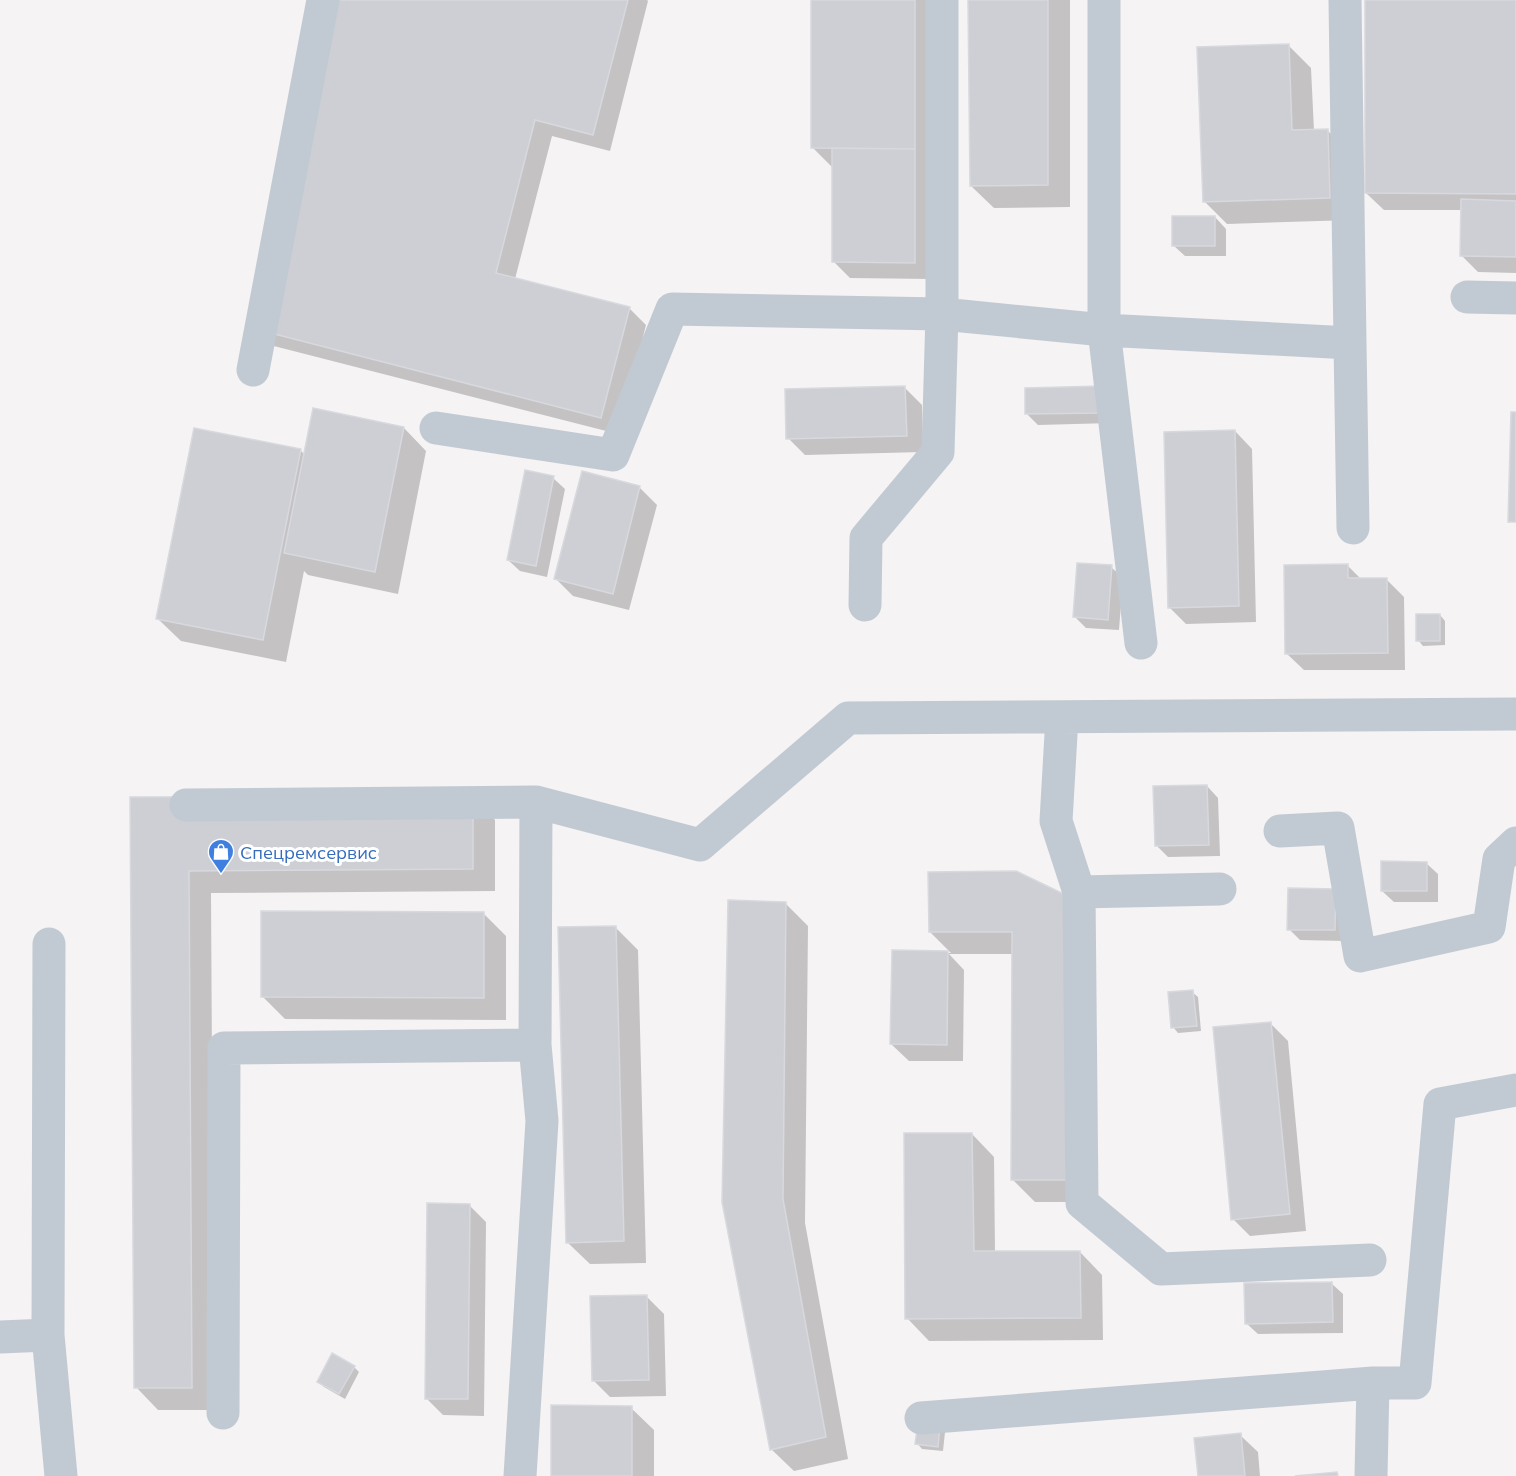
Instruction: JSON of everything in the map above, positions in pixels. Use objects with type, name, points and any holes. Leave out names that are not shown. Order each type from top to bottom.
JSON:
[{"type":"lane","points":[[253,370],[323,0]]},
{"type":"lane","points":[[865,605],[866,538],[938,452],[942,314],[942,0]]},
{"type":"lane","points":[[1104,0],[1104,330],[1141,643]]},
{"type":"lane","points":[[1345,0],[1353,528]]},
{"type":"lane","points":[[1467,297],[1516,298]]},
{"type":"lane","points":[[436,428],[613,455],[672,309],[942,314],[1104,330],[1350,343]]},
{"type":"lane","points":[[186,805],[536,802],[700,845],[848,718],[1516,714]]},
{"type":"lane","points":[[1062,717],[1056,821],[1079,892],[1082,1203],[1161,1269],[1370,1260]]},
{"type":"lane","points":[[520,1476],[542,1121],[535,1045],[536,802]]},
{"type":"lane","points":[[1280,831],[1338,828],[1360,956],[1489,927],[1499,859],[1516,843]]},
{"type":"lane","points":[[1079,892],[1220,889]]},
{"type":"lane","points":[[50,944],[48,1335],[61,1476]]},
{"type":"lane","points":[[223,1413],[224,1048],[535,1045]]},
{"type":"lane","points":[[921,1418],[1373,1383],[1415,1383],[1440,1104],[1516,1090]]},
{"type":"lane","points":[[0,1337],[48,1335]]},
{"type":"lane","points":[[1371,1476],[1373,1383]]},
{"type":"building","points":[[330,0],[628,0],[593,135],[535,120],[496,273],[630,307],[601,418],[247,327]]},
{"type":"building","points":[[811,0],[915,0],[915,149],[811,148]]},
{"type":"building","points":[[968,0],[1048,0],[1048,185],[970,186]]},
{"type":"building","points":[[1365,0],[1516,0],[1516,194],[1365,193]]},
{"type":"building","points":[[1289,44],[1292,130],[1328,129],[1330,198],[1203,202],[1197,47]]},
{"type":"building","points":[[832,148],[915,149],[915,263],[832,262]]},
{"type":"building","points":[[1461,199],[1516,201],[1516,257],[1460,256]]},
{"type":"building","points":[[1172,216],[1215,216],[1215,246],[1172,246]]},
{"type":"building","points":[[905,386],[907,436],[786,439],[785,389]]},
{"type":"building","points":[[1101,386],[1101,413],[1025,414],[1025,388]]},
{"type":"building","points":[[313,408],[404,427],[375,572],[284,553]]},
{"type":"building","points":[[1511,412],[1516,412],[1516,522],[1508,522]]},
{"type":"building","points":[[194,428],[301,449],[263,640],[156,619]]},
{"type":"building","points":[[1235,430],[1239,606],[1168,608],[1164,432]]},
{"type":"building","points":[[525,470],[554,476],[536,566],[507,560]]},
{"type":"building","points":[[582,471],[640,486],[613,594],[554,579]]},
{"type":"building","points":[[1077,563],[1112,565],[1108,620],[1073,617]]},
{"type":"building","points":[[1348,564],[1348,578],[1387,578],[1388,653],[1285,654],[1284,565]]},
{"type":"building","points":[[1416,614],[1440,614],[1440,641],[1416,641]]},
{"type":"building","points":[[1207,785],[1209,845],[1155,846],[1153,786]]},
{"type":"building","points":[[473,796],[473,869],[189,871],[192,1388],[134,1388],[130,797]]},
{"type":"building","points":[[1381,861],[1427,862],[1427,891],[1381,891]]},
{"type":"building","points":[[1016,871],[1070,897],[1070,1180],[1011,1180],[1012,932],[929,932],[928,872]]},
{"type":"building","points":[[1288,888],[1336,889],[1335,930],[1287,930]]},
{"type":"building","points":[[728,900],[786,902],[783,1199],[826,1437],[770,1450],[722,1202]]},
{"type":"building","points":[[261,911],[484,912],[484,998],[261,997]]},
{"type":"building","points":[[616,926],[624,1241],[566,1243],[558,927]]},
{"type":"building","points":[[892,950],[948,951],[947,1045],[890,1044]]},
{"type":"building","points":[[1193,990],[1197,1026],[1171,1028],[1168,992]]},
{"type":"building","points":[[1271,1022],[1290,1214],[1231,1220],[1213,1027]]},
{"type":"building","points":[[904,1133],[972,1133],[974,1251],[1080,1251],[1081,1318],[905,1319]]},
{"type":"building","points":[[427,1203],[470,1204],[468,1399],[425,1399]]},
{"type":"building","points":[[1332,1282],[1333,1322],[1245,1324],[1244,1283]]},
{"type":"building","points":[[647,1295],[649,1380],[592,1381],[590,1296]]},
{"type":"building","points":[[332,1353],[355,1366],[339,1394],[317,1382]]},
{"type":"building","points":[[551,1405],[632,1406],[632,1476],[551,1476]]},
{"type":"building","points":[[918,1423],[940,1426],[938,1447],[915,1444]]},
{"type":"building","points":[[1241,1433],[1245,1476],[1198,1476],[1194,1438]]},
{"type":"building","points":[[1337,1472],[1338,1476],[1295,1476]]},
{"type":"place","name":"Спецремсервис","points":[[221,875]]}]
